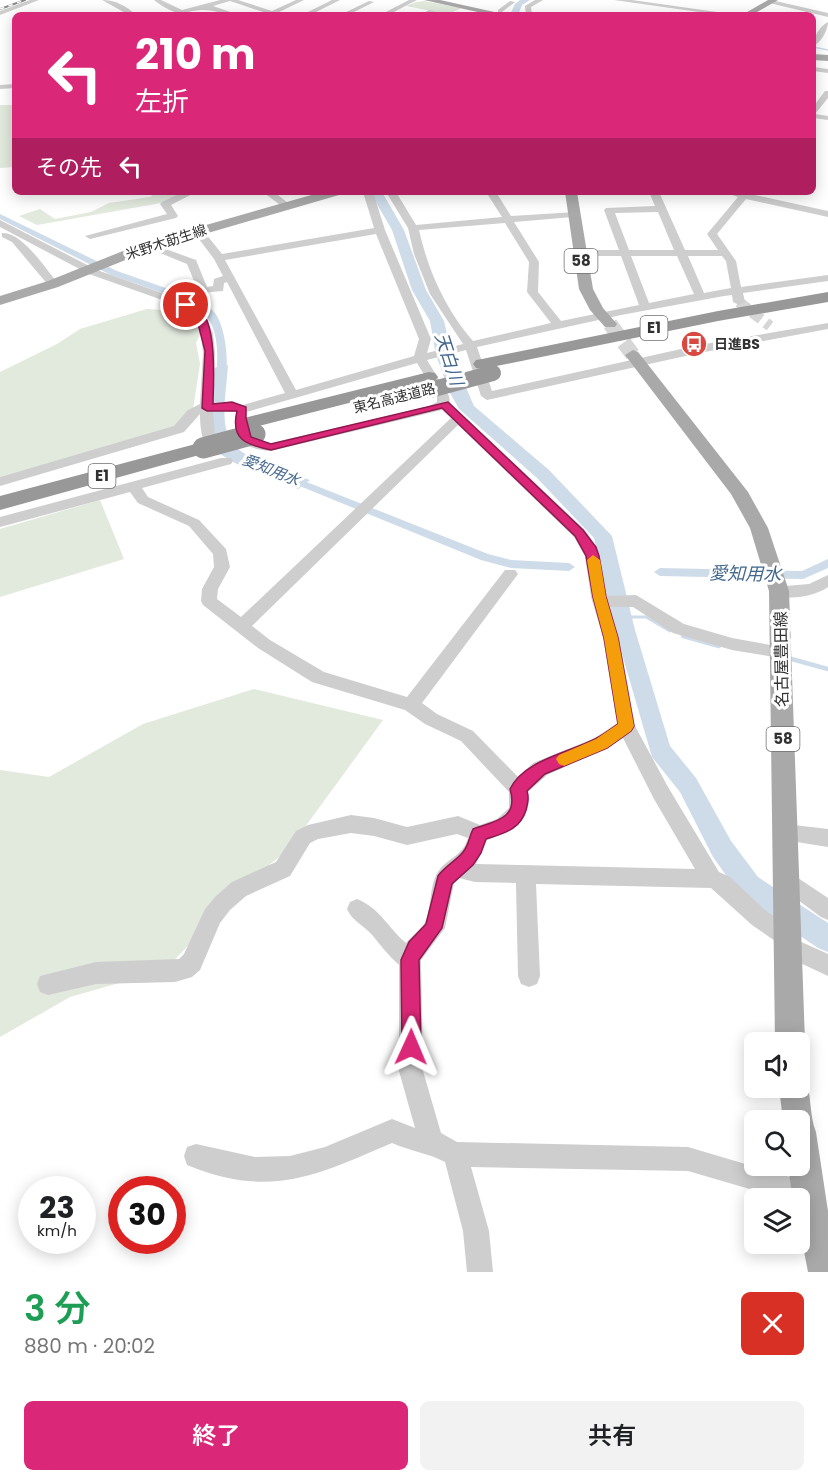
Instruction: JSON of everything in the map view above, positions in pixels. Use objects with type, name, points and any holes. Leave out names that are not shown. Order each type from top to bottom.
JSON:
[{"type":"highway","name":"東名高速道路","points":[[0,503],[211,449],[244,418],[429,383],[707,318],[828,297]]},
{"type":"highway","name":"東名高速道路","points":[[487,368],[828,308]]},
{"type":"highway","name":"東名高速道路","points":[[0,490],[211,449]]},
{"type":"main road","points":[[428,0],[491,12]]},
{"type":"main road","points":[[447,0],[494,12]]},
{"type":"main road","points":[[752,12],[772,1]]},
{"type":"main road","name":"米野木莇生線","points":[[0,301],[53,284],[148,246],[324,195]]},
{"type":"main road","name":"58","points":[[571,195],[586,289],[606,320]]},
{"type":"main road","name":"名古屋豊田線","points":[[636,359],[739,492],[759,528],[777,581],[781,652],[790,1032]]},
{"type":"main road","points":[[810,1203],[825,1272]]},
{"type":"street","points":[[0,13],[36,0]]},
{"type":"street","points":[[105,0],[129,12]]},
{"type":"street","points":[[158,0],[181,12],[230,0],[265,12]]},
{"type":"street","points":[[193,0],[226,12]]},
{"type":"street","points":[[251,6],[265,0]]},
{"type":"street","points":[[274,12],[301,0]]},
{"type":"street","points":[[312,12],[338,0]]},
{"type":"street","points":[[349,12],[371,1],[366,0]]},
{"type":"street","points":[[389,12],[414,0]]},
{"type":"street","points":[[503,0],[512,2],[504,12]]},
{"type":"street","points":[[532,12],[530,8],[540,0]]},
{"type":"street","points":[[617,0],[711,12]]},
{"type":"street","points":[[652,12],[690,0]]},
{"type":"street","points":[[772,1],[814,12]]},
{"type":"street","points":[[810,11],[828,5]]},
{"type":"street","points":[[820,30],[828,24]]},
{"type":"street","points":[[816,110],[828,93]]},
{"type":"street","points":[[90,236],[173,216],[165,204],[184,195]]},
{"type":"street","points":[[272,195],[286,206]]},
{"type":"street","points":[[369,195],[380,230],[425,339],[425,357],[443,396],[444,404],[583,537],[593,556],[599,597],[602,602],[626,726],[661,793],[712,879]]},
{"type":"street","points":[[393,195],[413,228],[419,254],[435,294],[459,332],[471,346],[487,396],[636,359],[828,326]]},
{"type":"street","points":[[493,195],[534,262],[532,292],[558,325]]},
{"type":"street","points":[[655,195],[700,296]]},
{"type":"street","points":[[739,302],[731,261],[712,234],[745,195]]},
{"type":"street","points":[[750,195],[828,214]]},
{"type":"street","points":[[645,307],[609,210],[661,209]]},
{"type":"street","points":[[413,228],[573,214]]},
{"type":"street","points":[[0,223],[88,269],[198,311],[210,351],[207,438],[211,449],[133,486],[0,522]]},
{"type":"street","points":[[219,258],[380,230]]},
{"type":"street","points":[[198,231],[219,258],[292,394]]},
{"type":"street","points":[[0,232],[16,240],[53,284]]},
{"type":"street","points":[[148,246],[192,262],[203,291],[219,289],[218,281],[230,278]]},
{"type":"street","points":[[580,253],[727,253]]},
{"type":"street","points":[[444,404],[431,410],[271,447],[259,446],[246,439],[241,418],[292,394],[425,357],[558,325],[606,320],[645,307],[700,296],[828,278]]},
{"type":"street","points":[[770,326],[780,334]]},
{"type":"street","points":[[0,482],[179,429],[195,411],[207,408],[244,418]]},
{"type":"street","points":[[242,626],[458,418]]},
{"type":"street","points":[[48,984],[88,972],[184,969],[196,955],[212,916],[223,903],[239,889],[283,869],[303,837],[315,831],[351,824],[374,827],[407,836],[458,825],[479,834],[510,824],[516,816],[521,799],[518,789],[467,736],[431,719],[411,705],[318,676],[264,644],[209,601],[210,589],[222,567],[221,553],[194,523],[143,500],[133,486]]},
{"type":"street","points":[[411,705],[510,574]]},
{"type":"street","points":[[812,590],[828,580]]},
{"type":"street","points":[[777,581],[828,595]]},
{"type":"street","points":[[602,602],[636,602],[679,629],[721,642],[781,652]]},
{"type":"street","points":[[518,789],[540,770],[601,743],[626,726]]},
{"type":"street","points":[[785,833],[828,838]]},
{"type":"street","points":[[432,1141],[411,1071],[410,960],[415,948],[434,928],[444,881],[448,874],[458,868],[475,848],[479,834]]},
{"type":"street","points":[[458,868],[475,873],[712,879],[723,884],[759,918],[828,965]]},
{"type":"street","points":[[526,875],[529,976]]},
{"type":"street","points":[[787,886],[828,910]]},
{"type":"street","points":[[357,909],[380,928],[394,947],[410,960]]},
{"type":"street","points":[[196,1156],[256,1170],[276,1170],[310,1164],[392,1131],[417,1141],[432,1141],[455,1154],[688,1159],[787,1188]]},
{"type":"street","points":[[455,1154],[476,1231],[480,1272]]},
{"type":"shaded area","points":[[424,1],[462,8],[453,12],[438,12],[406,6]]},
{"type":"shaded area","points":[[0,105],[12,105],[12,167],[0,168]]},
{"type":"shaded area","points":[[178,195],[161,203],[37,225],[19,216],[40,209],[55,219],[91,212],[109,203]]},
{"type":"shaded area","points":[[147,309],[176,313],[190,318],[203,328],[196,343],[200,364],[191,422],[0,477],[0,372],[57,344],[80,329]]},
{"type":"shaded area","points":[[100,500],[124,559],[0,597],[0,529]]},
{"type":"shaded area","points":[[254,689],[383,720],[289,849],[249,881],[165,970],[70,997],[0,1037],[0,770],[49,777],[143,724]]},
{"type":"water","points":[[228,365],[224,412],[229,438],[234,446],[253,458],[310,480],[298,489],[235,463],[220,454],[209,428],[213,368]]},
{"type":"waterway","name":"天白川","points":[[515,12],[519,4],[526,0]]},
{"type":"waterway","points":[[816,48],[828,50]]},
{"type":"waterway","name":"天白川","points":[[378,195],[398,230],[419,290],[437,321],[444,355],[458,393],[467,409],[543,474],[603,536],[625,630],[660,750],[688,785],[722,849],[749,886],[828,939]]},
{"type":"waterway","name":"愛知用水","points":[[0,216],[114,273],[197,302],[205,308],[212,315],[218,330],[221,347],[221,382]]},
{"type":"waterway","name":"愛知用水","points":[[289,478],[485,557],[511,564],[569,567]]},
{"type":"waterway","name":"愛知用水","points":[[660,572],[803,575],[828,563]]},
{"type":"waterway","points":[[623,617],[646,617],[670,631]]},
{"type":"waterway","points":[[687,637],[683,636],[719,646]]},
{"type":"waterway","points":[[788,658],[828,669]]},
{"type":"tunnel","points":[[739,302],[770,326]]},
{"type":"tunnel","points":[[610,324],[633,355]]},
{"type":"railway","points":[[0,9],[25,0]]},
{"type":"slow traffic","points":[[564,759],[601,743],[626,726],[611,638],[599,597],[593,560]]},
{"type":"place","name":"日進BS","points":[[694,344]]},
{"type":"route","points":[[186,305],[198,311],[210,351],[207,408],[232,406],[243,409],[241,418],[246,439],[251,443],[271,447],[431,410],[444,404],[579,533],[590,547],[593,556],[599,597],[611,638],[626,726],[601,743],[540,770],[518,789],[521,799],[516,816],[510,824],[479,834],[475,848],[467,860],[448,874],[440,892],[434,928],[415,948],[410,960],[411,1047]]}]
